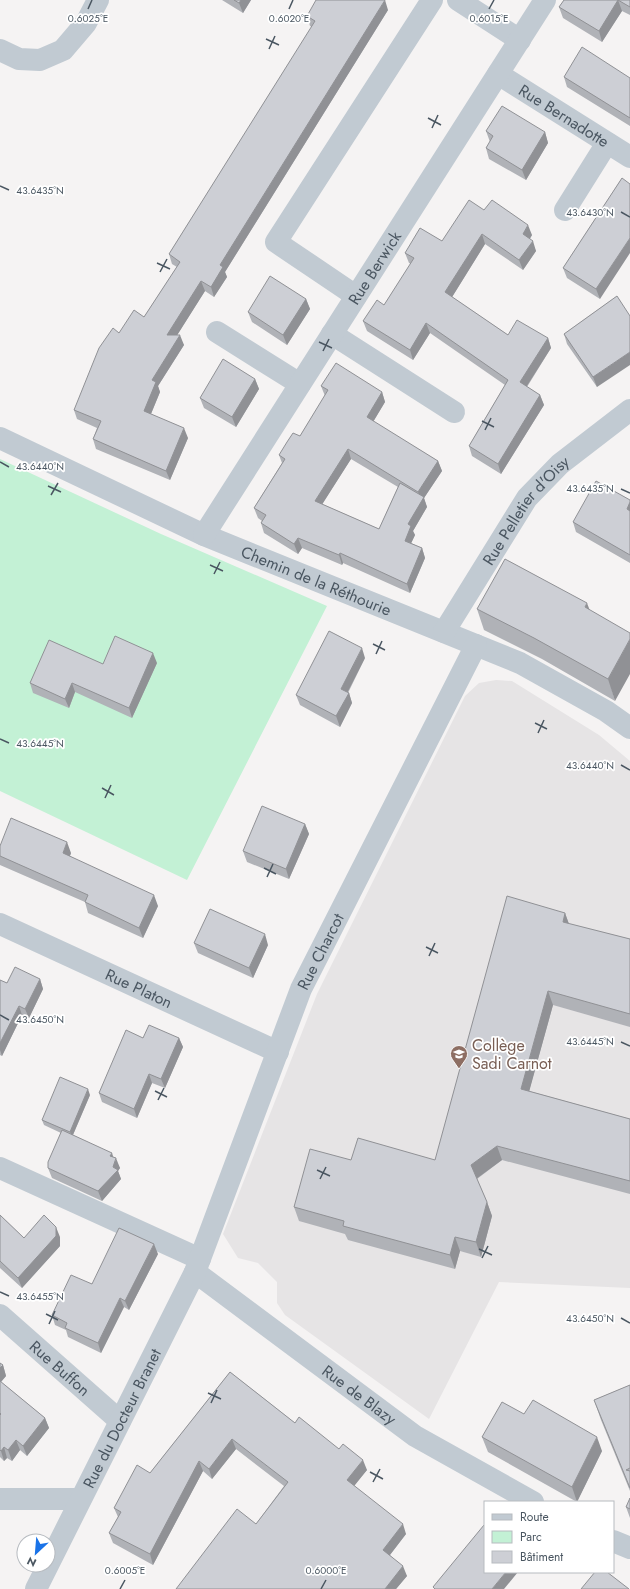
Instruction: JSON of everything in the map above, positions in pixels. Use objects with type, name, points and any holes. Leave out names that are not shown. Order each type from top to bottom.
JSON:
[{"type":"street","points":[[0,50],[19,59],[40,60],[63,50],[86,23],[98,0]]},
{"type":"street","points":[[356,296],[276,242],[432,0]]},
{"type":"street","points":[[458,0],[520,40]]},
{"type":"street","name":"Rue Berwick","points":[[204,535],[545,0]]},
{"type":"street","name":"Rue Bernadotte","points":[[498,74],[630,157]]},
{"type":"street","points":[[565,210],[607,143]]},
{"type":"street","points":[[217,332],[300,384]]},
{"type":"street","points":[[332,334],[454,412]]},
{"type":"street","name":"Rue Pelletier d'Oisy","points":[[444,632],[527,498],[560,464],[630,410]]},
{"type":"street","name":"Chemin de la Réthourie","points":[[0,438],[204,535],[520,663],[606,711],[630,728]]},
{"type":"street","name":"Rue Charcot","points":[[198,1265],[301,989],[476,645]]},
{"type":"street","name":"Rue Platon","points":[[0,924],[278,1052]]},
{"type":"street","name":"Rue de Blazy","points":[[0,1168],[198,1265],[415,1436],[531,1501]]},
{"type":"street","name":"Rue du Docteur Branet","points":[[36,1589],[198,1265]]},
{"type":"street","name":"Rue Buffon","points":[[0,1315],[120,1421]]},
{"type":"street","points":[[0,1499],[80,1499]]},
{"type":"street","points":[[614,1541],[630,1548]]},
{"type":"shaded area","name":"Collège Sadi Carnot","points":[[496,680],[512,681],[599,735],[630,761],[630,1288],[499,1282],[429,1419],[285,1315],[277,1303],[277,1282],[258,1263],[238,1258],[223,1234],[317,994],[465,696],[479,683]]},
{"type":"green space","points":[[0,459],[161,534],[327,606],[187,880],[0,791]]},
{"type":"building","points":[[234,0],[241,0],[239,3]]},
{"type":"building","points":[[316,0],[385,0],[220,265],[223,267],[211,287],[201,281],[167,335],[180,335],[152,380],[156,382],[144,411],[184,428],[166,471],[93,439],[101,421],[74,410],[99,348],[113,328],[119,333],[134,310],[144,317],[180,262],[169,254],[315,21],[307,16]]},
{"type":"building","points":[[564,0],[618,0],[599,31],[559,7]]},
{"type":"building","points":[[618,0],[630,0],[630,7]]},
{"type":"building","points":[[582,47],[630,78],[630,118],[564,77]]},
{"type":"building","points":[[502,106],[545,132],[522,170],[486,148],[493,136],[486,131]]},
{"type":"building","points":[[622,178],[630,184],[630,238],[596,289],[563,268]]},
{"type":"building","points":[[469,200],[484,210],[492,200],[528,225],[523,234],[533,241],[519,260],[482,234],[445,292],[508,335],[517,320],[548,338],[520,382],[540,395],[498,464],[469,446],[508,380],[426,323],[410,350],[363,321],[377,300],[384,305],[414,258],[405,253],[420,228],[442,241]]},
{"type":"building","points":[[270,276],[306,299],[283,335],[248,312]]},
{"type":"building","points":[[617,296],[630,316],[630,352],[593,377],[564,334]]},
{"type":"building","points":[[223,359],[255,379],[232,417],[200,398]]},
{"type":"building","points":[[336,363],[382,392],[367,417],[438,461],[418,492],[348,449],[315,501],[379,529],[400,483],[424,497],[408,524],[411,526],[405,541],[422,548],[407,584],[340,553],[339,555],[298,538],[294,544],[261,523],[266,515],[254,508],[285,459],[279,455],[287,442],[293,433],[300,436],[328,390],[321,386]]},
{"type":"building","points":[[596,481],[630,500],[627,509],[630,511],[630,555],[573,522]]},
{"type":"building","points":[[505,559],[587,603],[585,607],[630,633],[630,639],[608,679],[534,638],[477,609]]},
{"type":"building","points":[[329,631],[362,648],[341,689],[349,693],[336,716],[296,695]]},
{"type":"building","points":[[115,636],[153,653],[129,708],[72,683],[65,699],[30,683],[49,640],[103,664]]},
{"type":"building","points":[[262,806],[305,824],[286,869],[243,851]]},
{"type":"building","points":[[11,818],[67,842],[63,853],[154,895],[139,928],[85,902],[88,895],[0,856],[0,846]]},
{"type":"building","points":[[507,896],[565,913],[563,922],[630,939],[630,1014],[548,991],[521,1089],[630,1119],[630,1181],[497,1146],[471,1165],[487,1202],[476,1242],[455,1237],[450,1255],[343,1226],[344,1221],[294,1207],[310,1149],[351,1160],[358,1138],[435,1160]]},
{"type":"building","points":[[210,909],[265,934],[249,968],[194,943]]},
{"type":"building","points":[[15,967],[40,979],[25,1009],[19,1006],[0,1043],[0,980],[7,983]]},
{"type":"building","points":[[149,1025],[179,1038],[161,1079],[149,1074],[134,1109],[99,1093],[126,1030],[143,1038]]},
{"type":"building","points":[[60,1077],[88,1089],[70,1132],[42,1120]]},
{"type":"building","points":[[62,1130],[112,1153],[110,1156],[116,1158],[113,1167],[118,1170],[98,1191],[48,1168],[48,1162]]},
{"type":"building","points":[[0,1215],[24,1238],[44,1215],[56,1227],[56,1236],[18,1278],[0,1261]]},
{"type":"building","points":[[119,1228],[154,1244],[125,1301],[120,1298],[98,1343],[65,1328],[67,1323],[52,1315],[71,1275],[92,1284]]},
{"type":"building","points":[[230,1372],[295,1423],[299,1417],[339,1449],[343,1444],[363,1460],[347,1480],[403,1524],[383,1550],[403,1566],[385,1589],[176,1589],[237,1509],[256,1524],[288,1482],[232,1439],[209,1469],[199,1461],[150,1554],[109,1533],[121,1512],[114,1508],[137,1465],[150,1473]]},
{"type":"building","points":[[0,1381],[45,1418],[23,1446],[16,1440],[8,1450],[4,1447],[1,1451],[0,1450]]},
{"type":"building","points":[[630,1385],[630,1468],[626,1470],[630,1471],[630,1488],[594,1400]]},
{"type":"building","points":[[533,1400],[597,1437],[572,1487],[482,1437],[502,1402],[524,1414]]},
{"type":"building","points":[[630,1498],[630,1509],[626,1507]]},
{"type":"building","points":[[484,1525],[484,1573],[505,1573],[492,1589],[435,1589],[433,1587]]},
{"type":"building","points":[[594,1573],[608,1573],[629,1589],[581,1589]]},
{"type":"place","name":"Collège Sadi Carnot","points":[[459,1069]]}]
